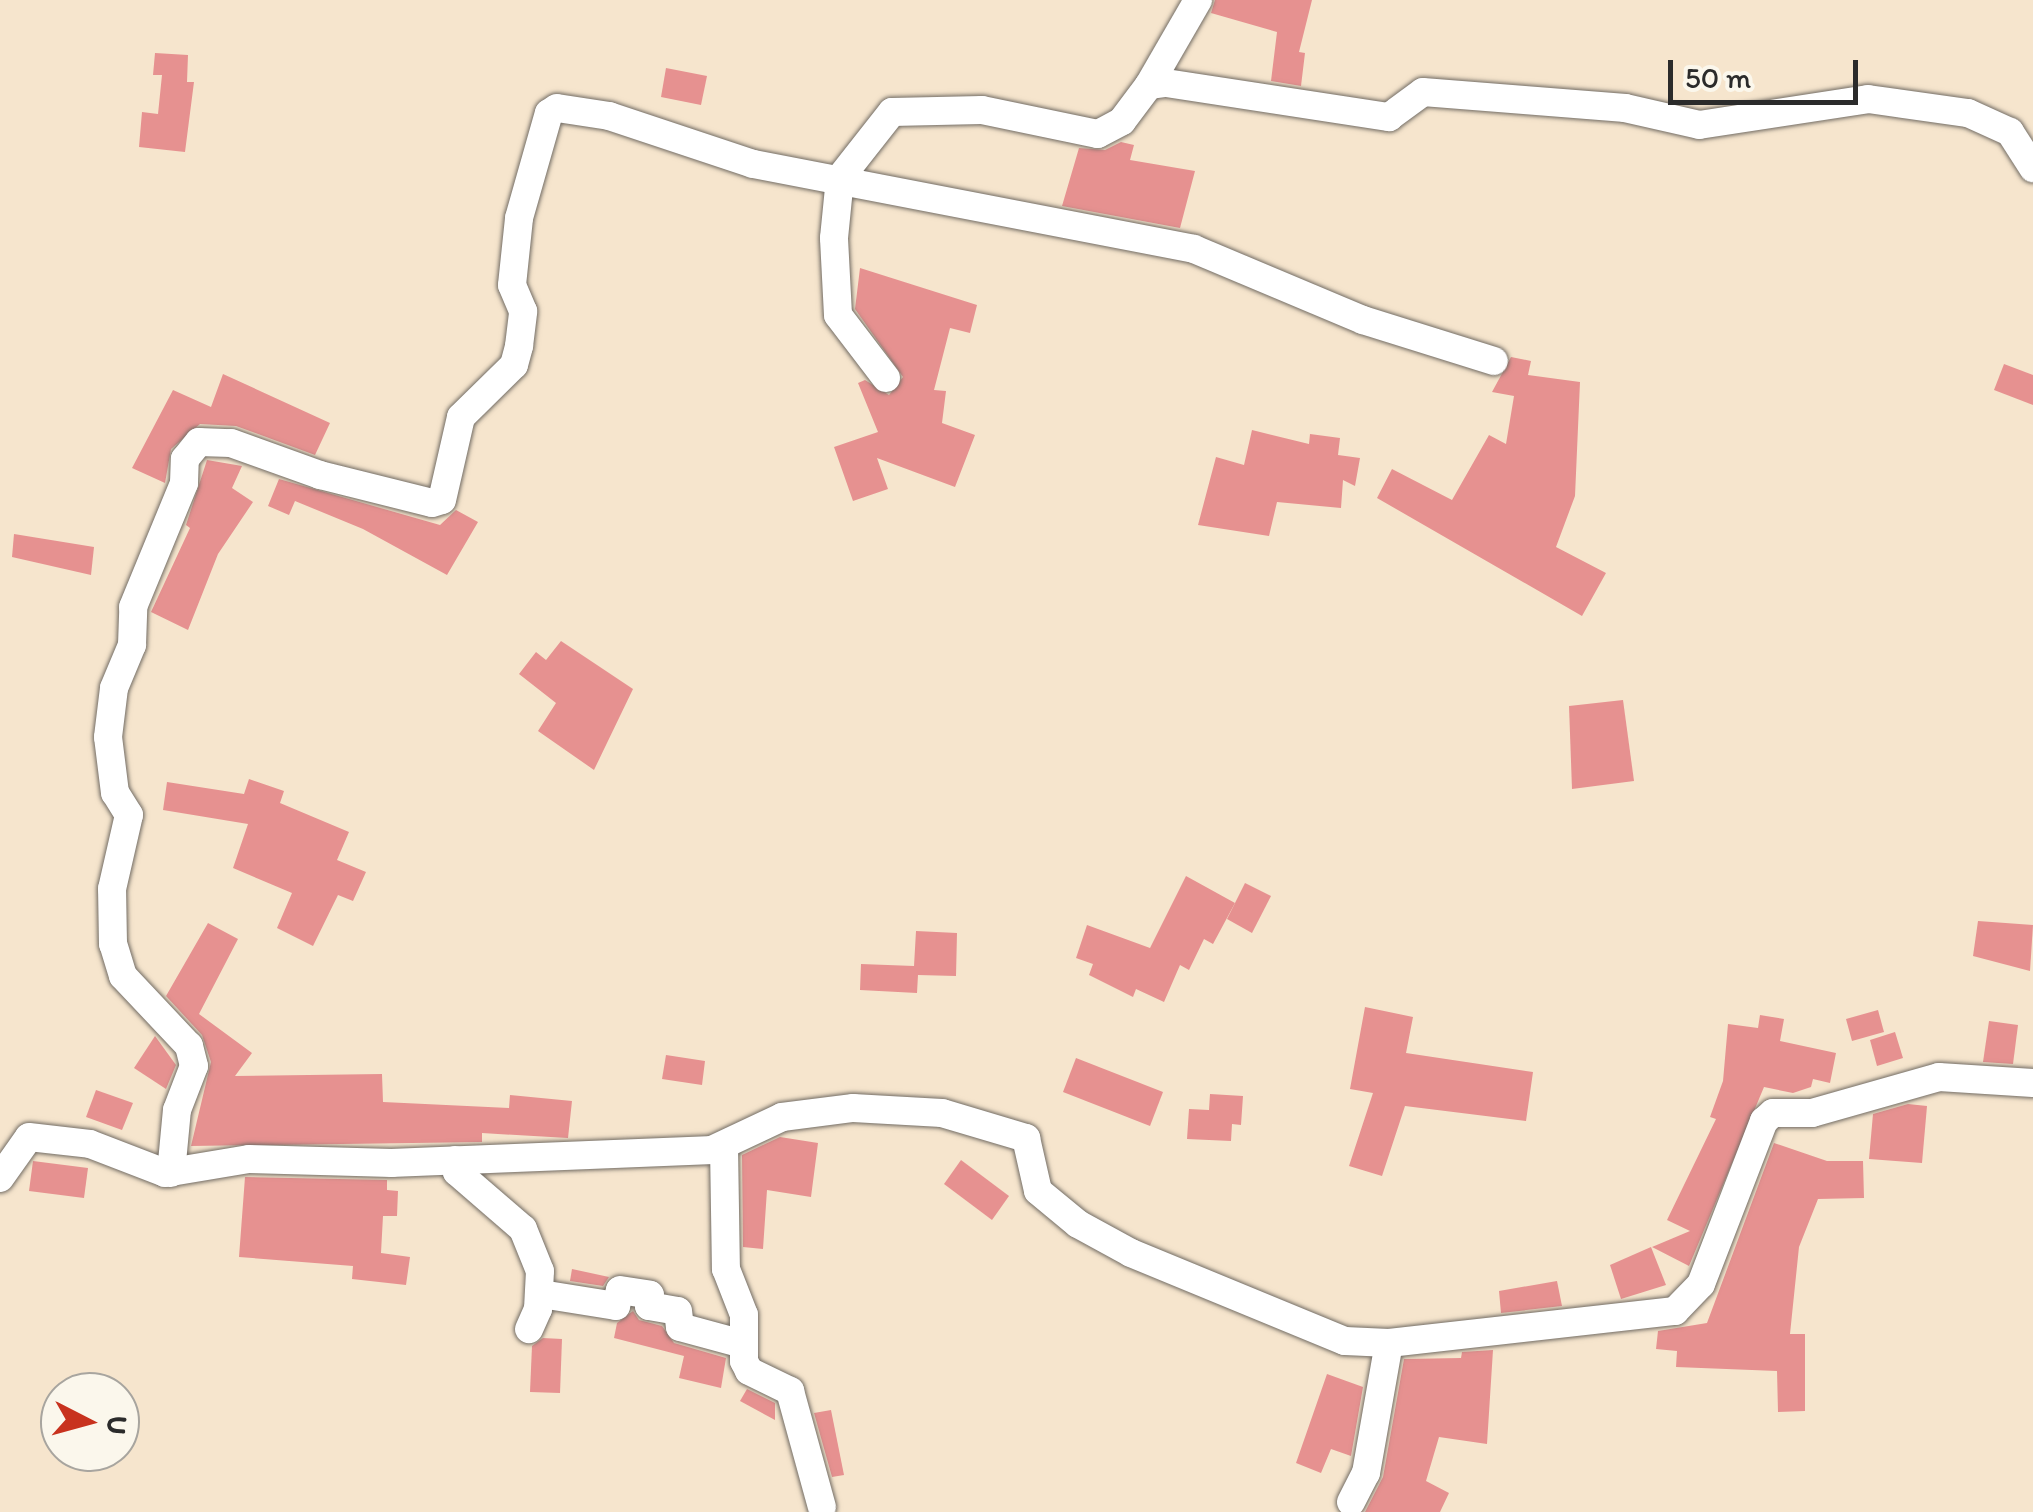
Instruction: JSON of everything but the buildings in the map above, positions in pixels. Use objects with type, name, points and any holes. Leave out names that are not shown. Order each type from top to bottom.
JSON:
[{"type":"street","points":[[886,378],[838,315],[834,238],[840,178],[892,112],[982,110],[1098,134],[1122,121],[1198,0]]},
{"type":"street","points":[[1148,85],[1388,118],[1423,92],[1625,108],[1699,124],[1816,104],[1907,102],[1968,113],[2010,132],[2033,168]]},
{"type":"street","points":[[172,1173],[177,1110],[194,1066],[189,1046],[124,976],[114,944],[112,889],[130,815],[116,793],[108,738],[114,688],[132,645],[133,606],[184,483],[186,460],[199,442],[231,443],[320,475],[432,503],[442,500],[461,417],[514,365],[524,311],[512,285],[519,218],[532,159],[548,113],[557,108],[609,116],[752,164],[1194,249],[1363,320],[1494,361]]},
{"type":"street","points":[[0,1178],[29,1137],[90,1144],[172,1173],[249,1159],[455,1160],[724,1146],[782,1117],[852,1108],[942,1113],[1026,1138],[1038,1190],[1078,1224],[1345,1341],[1389,1344],[1675,1310],[1701,1284],[1764,1121],[1773,1113],[1812,1113],[1938,1077],[2033,1084]]},
{"type":"street","points":[[724,1146],[726,1269],[744,1315],[743,1344],[749,1371],[790,1390],[822,1506]]},
{"type":"street","points":[[455,1160],[457,1172],[523,1229],[540,1270],[541,1294],[529,1329]]},
{"type":"street","points":[[541,1294],[616,1306],[620,1290],[650,1295],[648,1306],[678,1311],[680,1327],[743,1344]]},
{"type":"street","points":[[1351,1502],[1366,1473],[1389,1344]]}]
